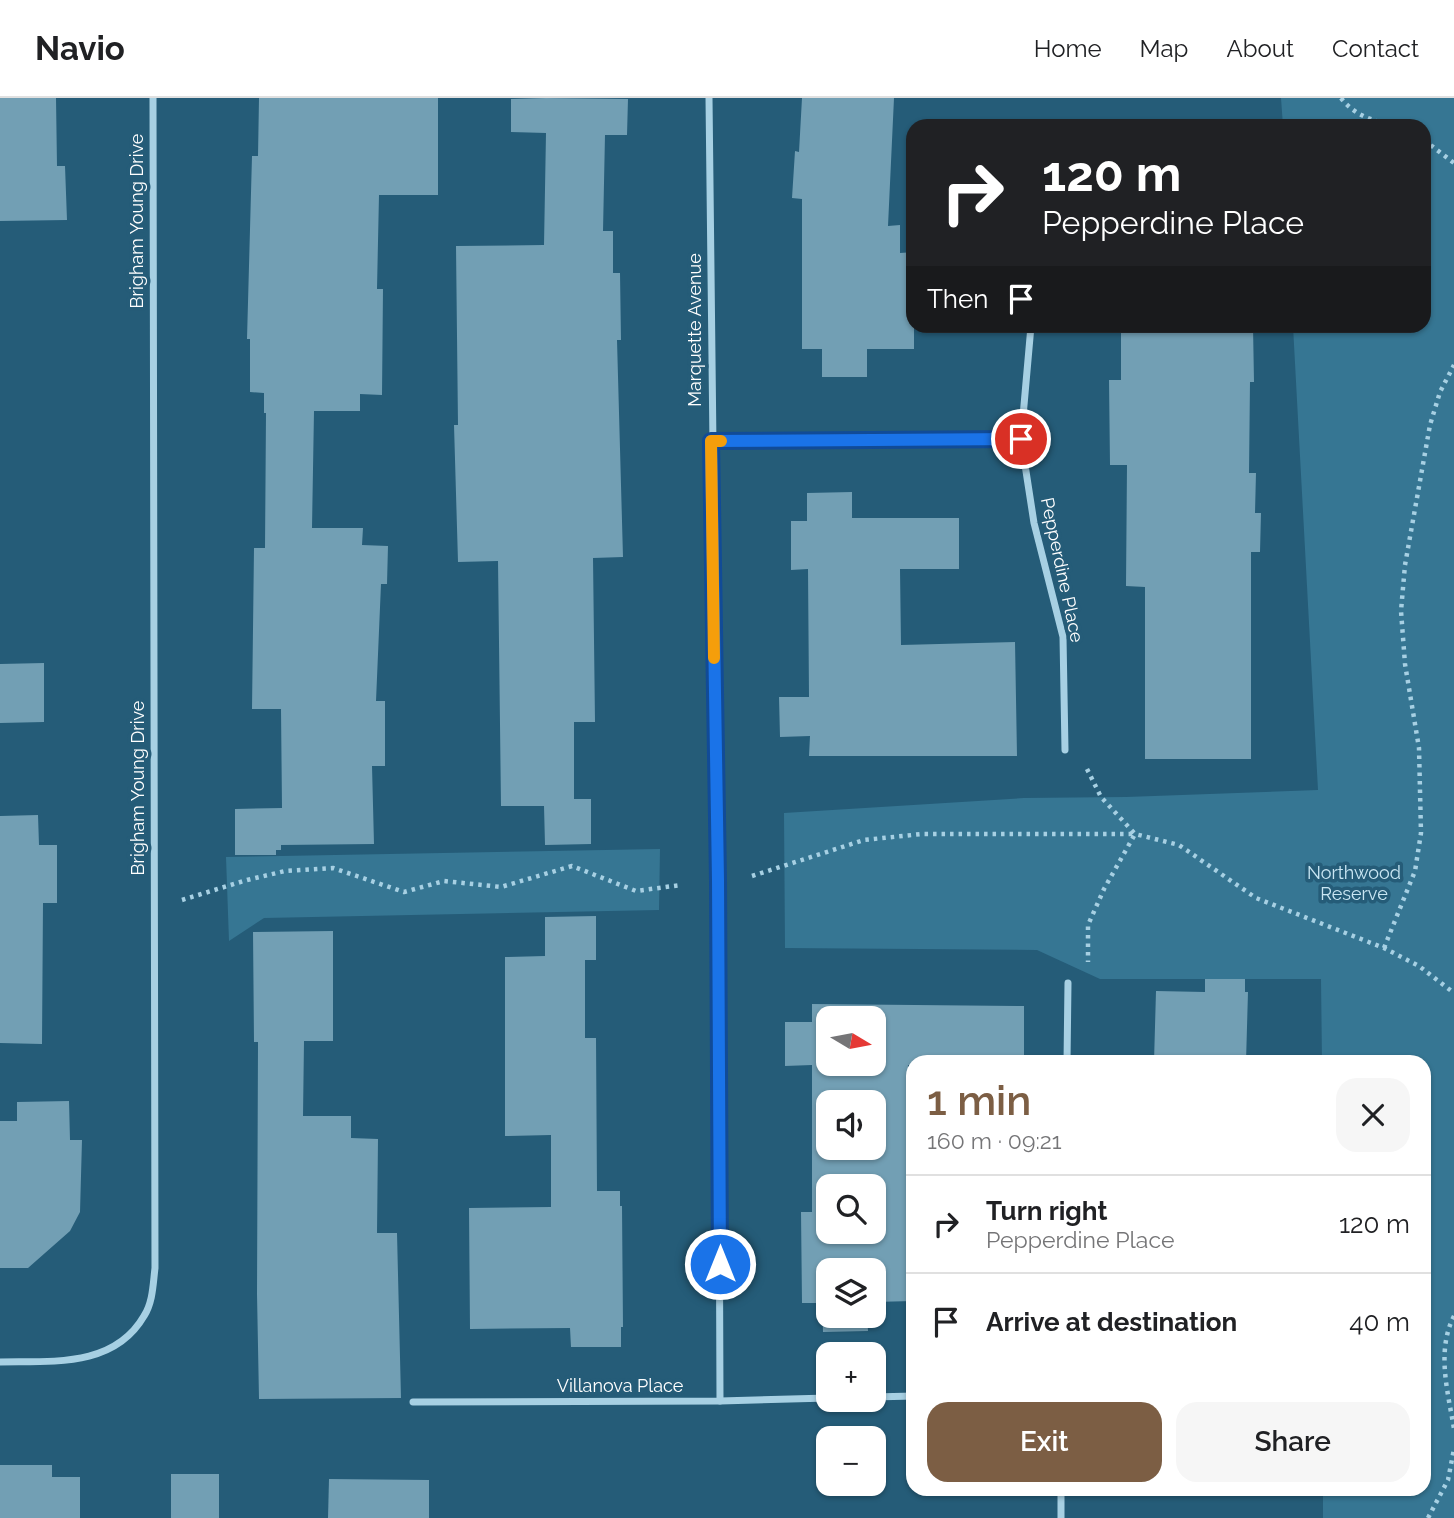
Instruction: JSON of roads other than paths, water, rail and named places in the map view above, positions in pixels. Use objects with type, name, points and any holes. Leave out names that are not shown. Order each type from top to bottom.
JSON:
[{"type":"street","name":"Brigham Young Drive","points":[[0,1362],[63,1361],[92,1357],[113,1348],[144,1316],[152,1294],[155,1268],[153,98]]},
{"type":"street","name":"Marquette Avenue","points":[[709,98],[718,880],[720,1401]]},
{"type":"street","name":"Pepperdine Place","points":[[1030,333],[1021,439],[1034,523],[1063,637],[1065,750]]},
{"type":"street","points":[[711,441],[1021,439]]},
{"type":"street","points":[[1067,1055],[1068,983]]},
{"type":"street","points":[[886,1396],[906,1395]]},
{"type":"street","name":"Villanova Place","points":[[413,1402],[816,1398]]},
{"type":"street","points":[[1061,1518],[1062,1496]]},
{"type":"park label","name":"Northwood Reserve","points":[[1354,883]]}]
